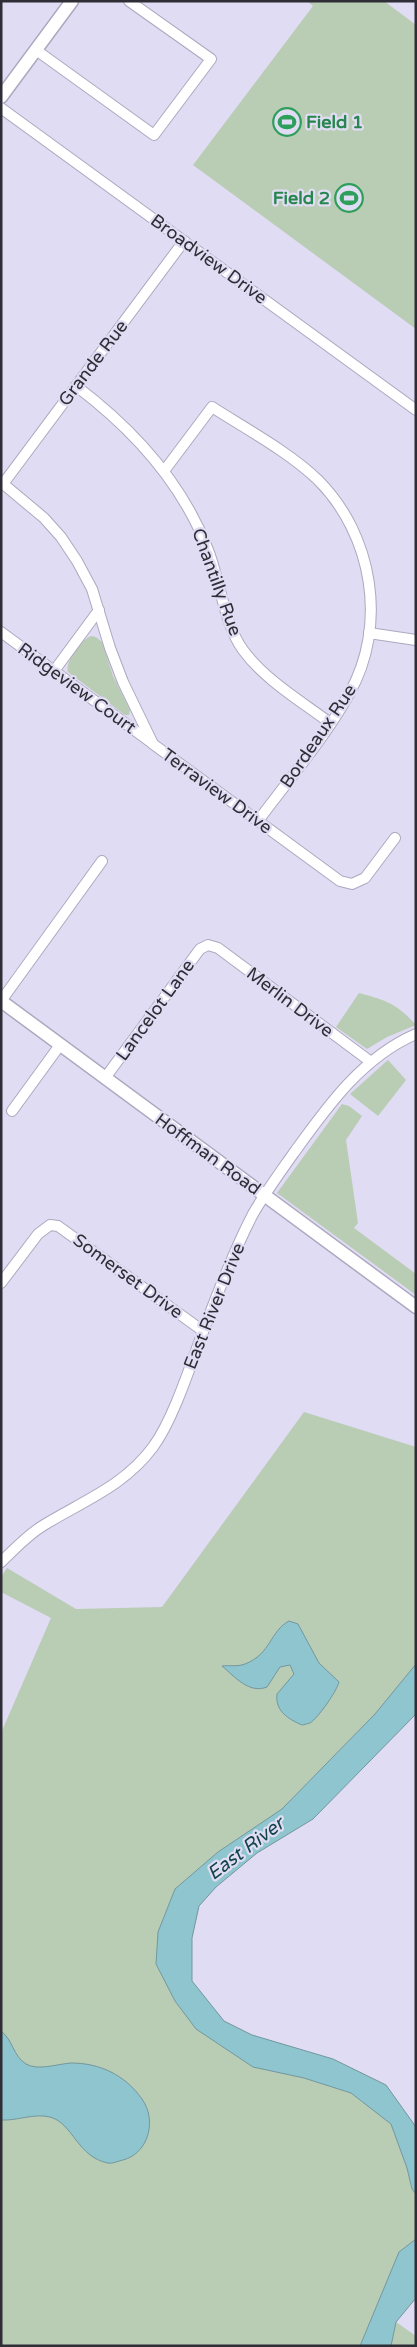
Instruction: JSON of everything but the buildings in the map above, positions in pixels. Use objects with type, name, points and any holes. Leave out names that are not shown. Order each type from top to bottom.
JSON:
[{"type":"street","points":[[1,97],[72,1]]},
{"type":"street","points":[[36,50],[154,135],[211,59],[129,1]]},
{"type":"street","name":"Broadview Drive","points":[[1,108],[416,410]]},
{"type":"street","name":"Grande Rue","points":[[2,483],[184,241]]},
{"type":"street","name":"Chantilly Rue","points":[[76,386],[106,408],[132,433],[164,471],[193,518],[208,549],[230,622],[241,648],[258,668],[330,723]]},
{"type":"street","name":"Bordeaux Rue","points":[[164,471],[212,407],[300,465],[319,481],[339,506],[356,536],[369,583],[371,612],[369,633],[357,678],[350,693],[258,820]]},
{"type":"street","name":"Terraview Drive","points":[[2,483],[44,518],[61,537],[92,589],[120,673],[153,744],[340,881],[352,884],[365,878],[395,838]]},
{"type":"street","points":[[54,671],[99,610]]},
{"type":"street","name":"Ridgeview Court","points":[[1,632],[153,744]]},
{"type":"street","points":[[369,633],[416,640]]},
{"type":"street","points":[[1,1001],[102,862]]},
{"type":"street","name":"Merlin Drive","points":[[208,945],[218,948],[371,1062]]},
{"type":"street","name":"Lancelot Lane","points":[[105,1078],[200,949],[208,945]]},
{"type":"street","name":"Hoffman Road","points":[[1,1001],[416,1307]]},
{"type":"street","name":"East River Drive","points":[[1,1562],[25,1538],[44,1525],[106,1491],[134,1470],[155,1445],[170,1415],[252,1215],[264,1195],[324,1111],[352,1079],[395,1043],[416,1034]]},
{"type":"street","points":[[12,1111],[60,1045]]},
{"type":"street","name":"Somerset Drive","points":[[5,1269],[38,1234],[50,1225],[66,1230],[203,1331]]},
{"type":"street","points":[[1,1283],[5,1269]]},
{"type":"shaded area","points":[[307,1],[384,1],[416,25],[416,329],[193,165],[313,6]]},
{"type":"shaded area","points":[[91,636],[96,637],[102,642],[113,676],[130,710],[129,715],[125,715],[68,672],[71,657],[83,642]]},
{"type":"shaded area","points":[[359,993],[377,998],[397,1007],[416,1025],[387,1037],[367,1049],[336,1027]]},
{"type":"shaded area","points":[[388,1060],[406,1080],[378,1116],[350,1094]]},
{"type":"shaded area","points":[[342,1104],[349,1106],[362,1116],[346,1140],[358,1223],[354,1228],[416,1274],[416,1295],[277,1193]]},
{"type":"shaded area","points":[[304,1412],[416,1447],[416,1664],[375,1714],[282,1809],[218,1852],[175,1889],[158,1932],[156,1964],[175,2001],[304,2078],[351,2093],[392,2124],[412,2189],[416,2194],[416,2239],[399,2252],[360,2346],[1,2346],[1,1733],[51,1618],[1,1592],[1,1577],[7,1568],[76,1609],[162,1607]]},
{"type":"shaded area","points":[[396,2322],[416,2336],[416,2346],[391,2346]]},
{"type":"water","points":[[289,1621],[298,1624],[319,1663],[339,1682],[331,1698],[318,1716],[310,1723],[302,1725],[292,1720],[280,1710],[277,1700],[277,1694],[294,1674],[290,1665],[280,1667],[267,1687],[260,1689],[243,1683],[222,1666],[242,1665],[254,1660],[283,1625]]},
{"type":"water","name":"East River","points":[[416,1664],[416,1714],[313,1819],[257,1853],[216,1887],[199,1906],[192,1938],[192,1981],[224,2021],[252,2035],[333,2059],[386,2085],[416,2127],[416,2194],[412,2189],[407,2168],[391,2124],[351,2093],[304,2078],[253,2067],[196,2029],[175,2001],[156,1964],[158,1932],[175,1889],[218,1852],[282,1809],[375,1714]]},
{"type":"water","points":[[1,2031],[18,2057],[26,2064],[36,2067],[71,2063],[92,2065],[111,2072],[128,2083],[142,2099],[147,2107],[149,2116],[148,2135],[139,2150],[123,2160],[108,2163],[98,2160],[89,2154],[58,2120],[38,2116],[1,2120]]},
{"type":"water","points":[[416,2239],[416,2298],[396,2322],[391,2346],[360,2346],[399,2252]]},
{"type":"place","name":"Field 1","points":[[287,122]]},
{"type":"place","name":"Field 2","points":[[349,198]]}]
